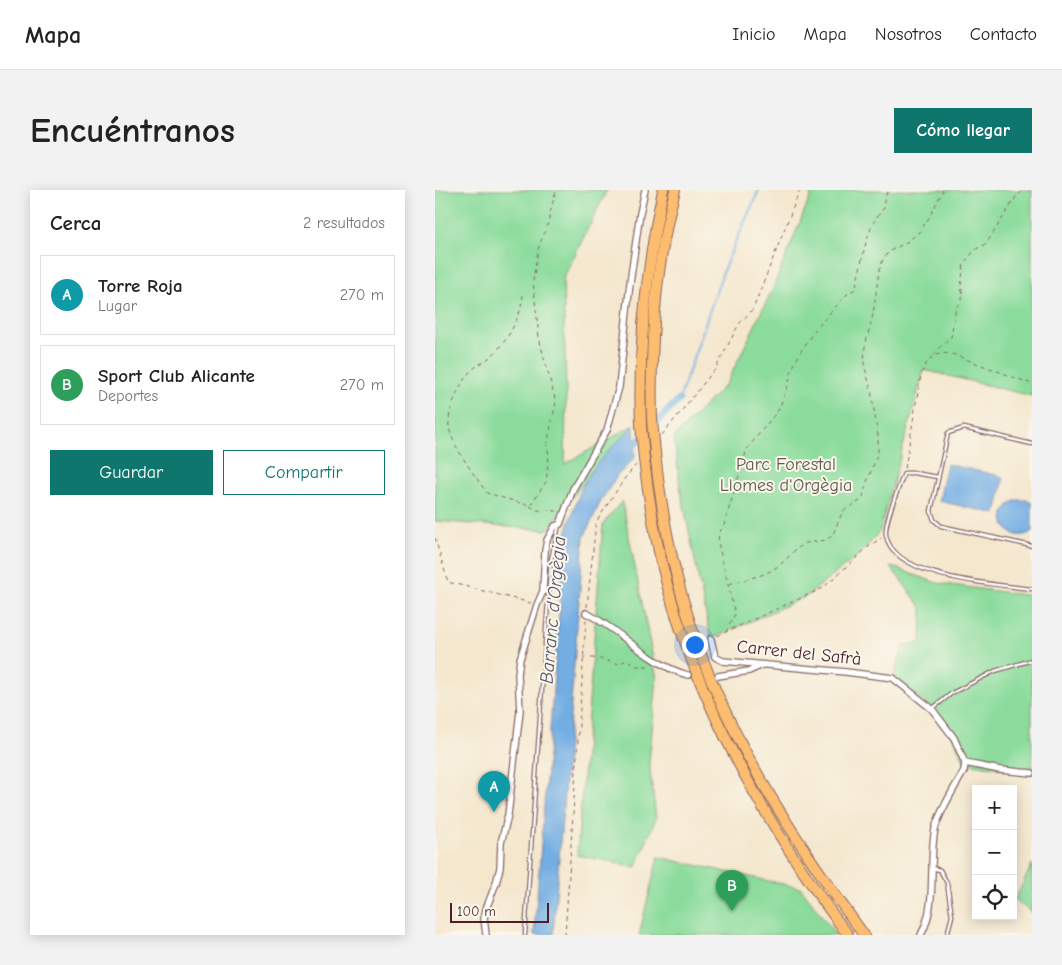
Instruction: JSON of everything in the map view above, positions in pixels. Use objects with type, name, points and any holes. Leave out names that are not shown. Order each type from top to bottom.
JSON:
[{"type":"highway","points":[[663,190],[650,252],[642,320],[640,370],[640,461],[660,558],[684,639],[725,737],[759,798],[808,877],[848,935]]},
{"type":"highway","points":[[675,190],[664,237],[655,301],[651,356],[652,420],[655,453],[663,513],[677,578],[699,650],[717,693],[753,766],[817,871],[864,935]]},
{"type":"street","points":[[486,935],[484,918],[500,868],[501,843],[509,806],[519,711],[518,674],[520,659],[543,591],[547,540],[559,524],[573,489],[607,430],[619,387],[639,213],[645,190]]},
{"type":"street","points":[[586,613],[598,619],[664,665],[676,672],[687,674]]},
{"type":"street","name":"Carrer del Safrà","points":[[711,639],[715,657],[723,661],[893,678],[932,709],[954,738],[965,763]]},
{"type":"street","points":[[718,676],[749,671],[763,664]]},
{"type":"street","points":[[921,935],[927,924],[931,897],[935,828],[964,771],[965,763],[1000,770],[1032,773]]},
{"type":"lane","points":[[1032,444],[964,428],[948,433],[931,511],[934,520],[941,526],[1032,546]]},
{"type":"lane","points":[[938,477],[914,473],[904,474],[889,517],[886,535],[893,552],[905,562],[936,575],[1032,589]]},
{"type":"lane","points":[[525,935],[551,560],[559,524]]},
{"type":"lane","points":[[932,709],[952,692],[995,671],[1032,660]]},
{"type":"lane","points":[[932,868],[941,870],[947,883],[952,916],[947,935]]},
{"type":"path","points":[[529,506],[546,482],[549,455],[547,445],[556,402],[539,337],[533,281],[539,243],[547,226],[556,190]]},
{"type":"path","points":[[662,435],[716,368],[739,324],[753,309],[800,190]]},
{"type":"path","points":[[726,632],[735,614],[718,542],[719,533],[724,525],[747,450],[779,408],[793,367],[814,331],[846,295],[855,289],[868,235],[877,215],[884,208],[884,199],[888,190]]},
{"type":"path","points":[[729,584],[765,574],[780,565],[796,549],[806,543],[826,540],[832,536],[843,511],[860,502],[863,497],[865,485],[878,452],[878,436],[871,390],[864,364],[865,346],[873,315],[879,270],[883,259],[890,251],[907,242],[919,232],[929,218],[943,190]]},
{"type":"path","points":[[934,356],[937,348],[951,337],[956,308],[963,296],[961,286],[963,263],[975,249],[986,244],[1016,197],[1023,190]]},
{"type":"path","points":[[523,295],[522,307],[503,343],[490,357],[469,373],[455,396],[449,426],[458,448],[487,493],[529,506],[535,510],[553,510],[564,513]]},
{"type":"path","points":[[904,474],[923,367],[934,356],[944,353],[952,354],[1032,384]]},
{"type":"path","points":[[565,935],[586,613],[596,522],[625,478],[640,461]]},
{"type":"path","name":"Carrer del Safrà","points":[[711,639],[823,588],[868,547],[886,535]]},
{"type":"path","points":[[435,538],[448,582],[537,605]]},
{"type":"path","points":[[583,658],[601,659],[619,664],[624,661],[640,667],[664,665]]},
{"type":"green space","points":[[435,190],[607,190],[563,279],[566,391],[565,464],[634,425],[607,453],[547,530],[435,521]]},
{"type":"green space","name":"Parc Forestal Llomes d'Orgègia","points":[[813,190],[1032,190],[1032,396],[924,370],[880,531],[861,553],[807,596],[711,639],[680,487],[674,437],[727,383],[773,288]]},
{"type":"green space","points":[[622,501],[657,679],[649,762],[656,818],[636,867],[577,855],[603,524]]},
{"type":"green space","points":[[890,566],[937,583],[1032,596],[1032,773],[965,763],[954,738],[932,709],[893,678],[904,645],[921,643],[922,608]]},
{"type":"green space","points":[[658,857],[801,888],[836,935],[639,935]]},
{"type":"green space","points":[[1032,864],[1032,913],[1017,902],[1017,896]]},
{"type":"water","points":[[634,425],[635,458],[617,476],[602,499],[584,537],[553,935],[534,935],[565,537],[577,499],[587,478],[603,457]]},
{"type":"water","points":[[947,464],[1004,477],[996,514],[939,501]]},
{"type":"water","points":[[1017,500],[1026,500],[1032,503],[1032,532],[1023,535],[1015,535],[1009,531],[1003,519],[1004,512],[1009,505]]},
{"type":"waterway","name":"Barranc d'Orgègia","points":[[679,400],[725,266],[759,190]]},
{"type":"waterway","name":"Barranc d'Orgègia","points":[[628,451],[679,400]]},
{"type":"place","name":"Torre Roja","points":[[494,812]]},
{"type":"place","name":"Sport Club Alicante","points":[[732,911]]}]
